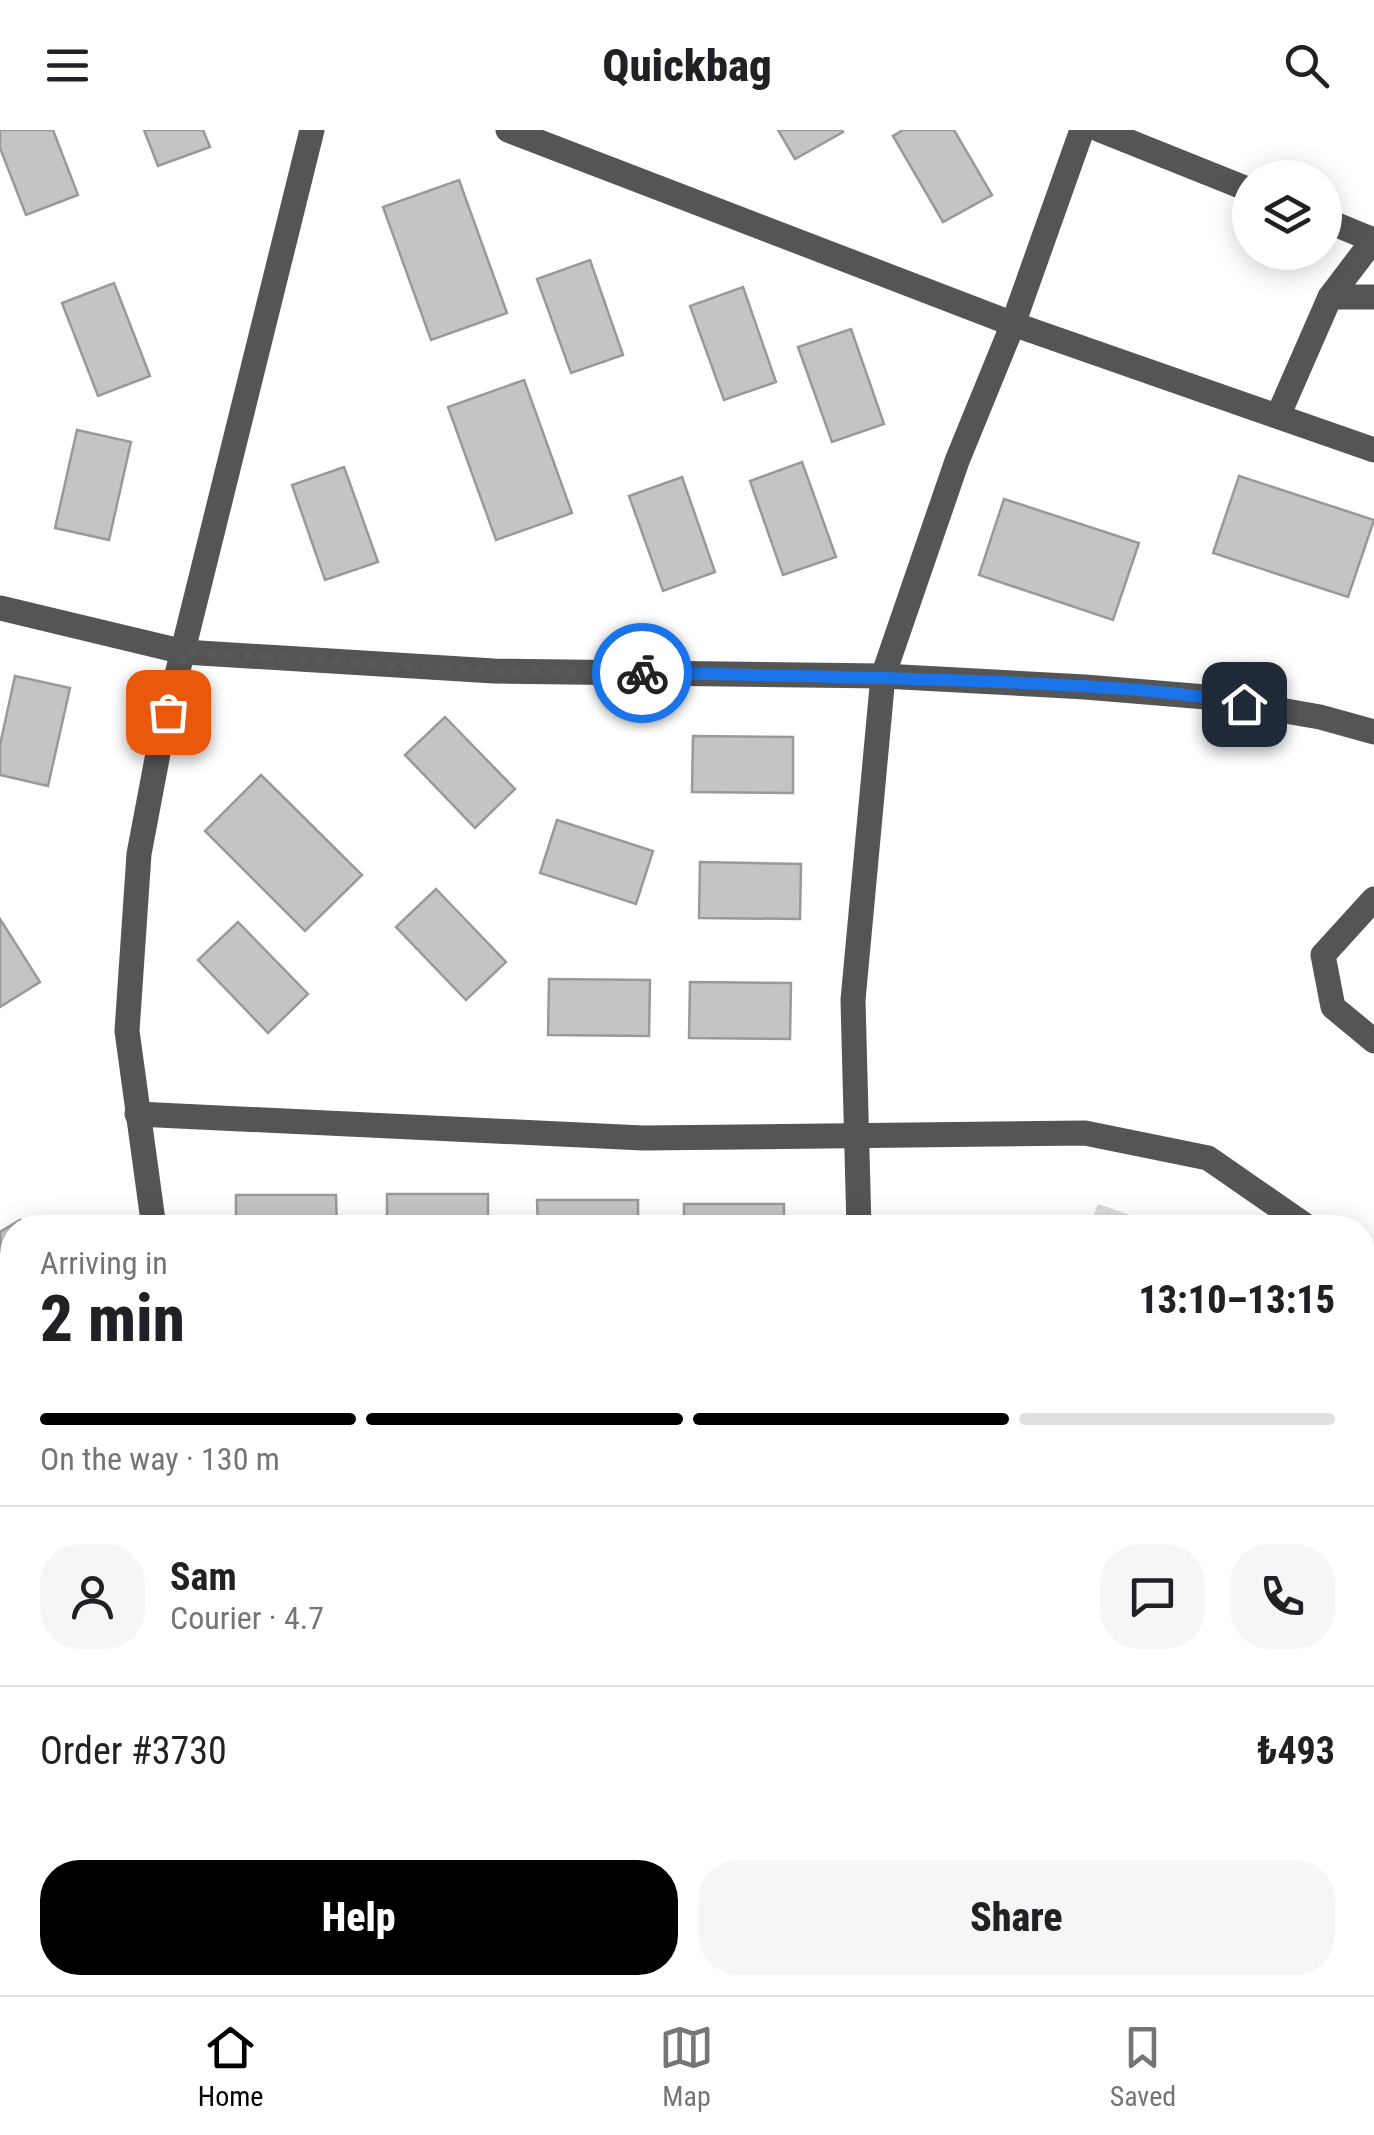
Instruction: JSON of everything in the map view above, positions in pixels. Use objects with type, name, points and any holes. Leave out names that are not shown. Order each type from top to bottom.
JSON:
[{"type":"street","points":[[152,1215],[126,1031],[138,854],[160,743],[312,130]]},
{"type":"street","points":[[508,130],[1013,324],[1374,450]]},
{"type":"street","points":[[859,1215],[852,1079],[853,1000],[882,676],[956,461],[1013,324],[1082,130]]},
{"type":"street","points":[[1100,130],[1232,183]]},
{"type":"street","points":[[1278,416],[1330,296],[1374,239],[1342,227]]},
{"type":"street","points":[[1330,296],[1374,297]]},
{"type":"street","points":[[0,608],[184,652],[494,671],[882,676],[1206,696],[1320,717],[1374,732]]},
{"type":"street","points":[[1374,899],[1323,955],[1333,1007],[1374,1042]]},
{"type":"street","points":[[137,1114],[643,1138],[1085,1133],[1208,1158],[1290,1215]]},
{"type":"shaded area","points":[[1098,1204],[1130,1215],[1094,1215]]},
{"type":"building","points":[[0,130],[53,130],[78,195],[26,215],[0,148]]},
{"type":"building","points":[[144,130],[203,130],[210,147],[158,166]]},
{"type":"building","points":[[778,130],[842,130],[843,132],[795,159]]},
{"type":"building","points":[[903,130],[954,130],[992,195],[943,222],[893,136]]},
{"type":"building","points":[[459,180],[507,313],[431,340],[383,207]]},
{"type":"building","points":[[590,260],[623,355],[571,373],[537,279]]},
{"type":"building","points":[[114,283],[150,376],[98,396],[62,303]]},
{"type":"building","points":[[743,287],[776,382],[724,400],[690,306]]},
{"type":"building","points":[[851,329],[884,424],[832,442],[798,347]]},
{"type":"building","points":[[524,380],[572,513],[496,540],[448,407]]},
{"type":"building","points":[[77,430],[131,442],[109,540],[55,528]]},
{"type":"building","points":[[802,462],[836,557],[783,575],[750,481]]},
{"type":"building","points":[[344,467],[378,562],[325,580],[292,485]]},
{"type":"building","points":[[1239,476],[1374,520],[1348,597],[1213,553]]},
{"type":"building","points":[[682,477],[715,572],[663,591],[629,496]]},
{"type":"building","points":[[1004,499],[1139,543],[1113,620],[979,575]]},
{"type":"building","points":[[15,676],[70,688],[48,786],[0,775],[0,745]]},
{"type":"building","points":[[445,717],[515,789],[475,828],[405,755]]},
{"type":"building","points":[[693,736],[793,737],[793,793],[692,792]]},
{"type":"building","points":[[261,775],[362,875],[305,931],[205,831]]},
{"type":"building","points":[[557,820],[653,851],[636,904],[540,873]]},
{"type":"building","points":[[700,862],[801,864],[800,919],[699,918]]},
{"type":"building","points":[[436,889],[506,962],[466,1000],[396,927]]},
{"type":"building","points":[[0,919],[40,982],[0,1007]]},
{"type":"building","points":[[238,922],[308,994],[268,1033],[198,960]]},
{"type":"building","points":[[549,979],[650,980],[649,1036],[548,1035]]},
{"type":"building","points":[[690,982],[791,983],[790,1039],[689,1038]]},
{"type":"building","points":[[387,1194],[488,1194],[488,1215],[387,1215]]},
{"type":"building","points":[[236,1195],[336,1195],[337,1215],[236,1215]]},
{"type":"building","points":[[537,1200],[638,1200],[638,1215],[538,1215]]},
{"type":"building","points":[[684,1204],[784,1204],[784,1215],[684,1215]]},
{"type":"way so far","points":[[168,712],[184,652],[494,671],[642,673]]},
{"type":"route","points":[[642,673],[882,676],[1085,686],[1206,696],[1244,704]]}]
